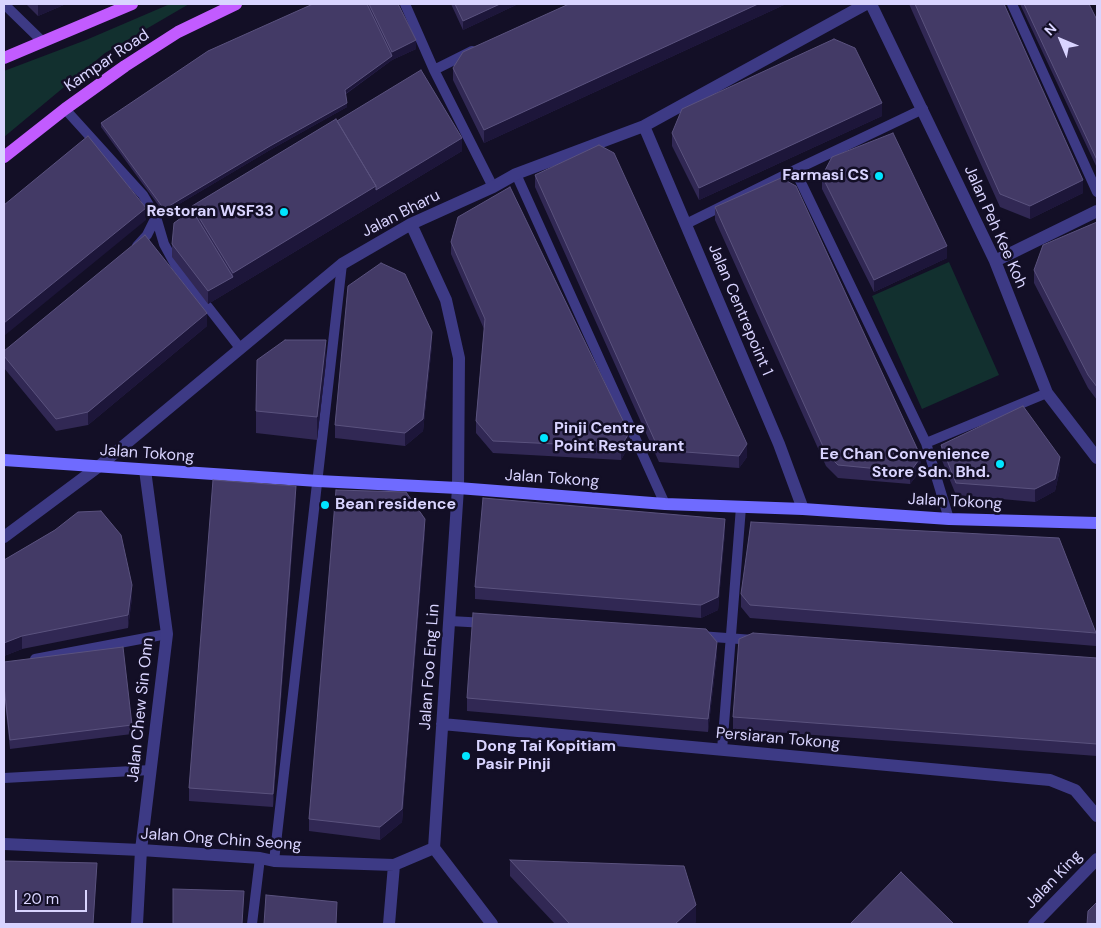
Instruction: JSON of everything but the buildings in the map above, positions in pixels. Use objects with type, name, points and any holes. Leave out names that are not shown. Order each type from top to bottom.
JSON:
[{"type":"main road","name":"Kampar Road","points":[[4,58],[132,4]]},
{"type":"main road","name":"Kampar Road","points":[[4,157],[65,109],[125,66],[178,32],[236,4]]},
{"type":"main road","name":"Jalan Tokong","points":[[4,460],[318,481],[458,488],[665,504],[803,509],[949,519],[1097,523]]},
{"type":"street","name":"Jalan Bharu","points":[[4,537],[98,467],[342,264],[411,224],[493,188],[516,174],[644,126],[866,4]]},
{"type":"street","name":"Jalan Peh Kee Koh","points":[[871,4],[995,261],[1046,393],[1097,458]]},
{"type":"street","name":"Jalan Centrepoint 1","points":[[644,126],[779,444],[803,509]]},
{"type":"street","points":[[995,261],[1097,210]]},
{"type":"street","name":"Jalan Foo Eng Lin","points":[[411,224],[446,300],[459,358],[458,488],[434,848]]},
{"type":"street","name":"Jalan Chew Sin Onn","points":[[137,924],[141,850],[166,634],[145,470]]},
{"type":"street","name":"Persiaran Tokong","points":[[442,724],[1050,780],[1075,790],[1097,816]]},
{"type":"street","name":"Jalan Ong Chin Seong","points":[[4,844],[141,850],[260,858],[274,861],[394,865],[434,848]]},
{"type":"street","points":[[434,848],[492,924]]},
{"type":"street","name":"Jalan King","points":[[1034,924],[1097,858]]},
{"type":"street","points":[[389,924],[394,865]]},
{"type":"lane","points":[[4,4],[43,42]]},
{"type":"lane","points":[[405,4],[434,70],[493,188]]},
{"type":"lane","points":[[1012,4],[1097,192]]},
{"type":"lane","points":[[434,70],[485,45]]},
{"type":"lane","points":[[65,109],[143,195],[156,218],[164,244],[176,266],[240,348]]},
{"type":"lane","points":[[686,224],[923,109]]},
{"type":"lane","points":[[795,170],[926,443],[949,519]]},
{"type":"lane","points":[[516,174],[665,504]]},
{"type":"lane","points":[[132,250],[147,235],[156,218]]},
{"type":"lane","points":[[274,861],[342,264]]},
{"type":"lane","points":[[926,443],[1046,393]]},
{"type":"lane","points":[[722,750],[741,507]]},
{"type":"lane","points":[[450,621],[498,624]]},
{"type":"lane","points":[[24,661],[166,634]]},
{"type":"lane","points":[[692,636],[760,640]]},
{"type":"lane","points":[[4,778],[151,770]]},
{"type":"lane","points":[[252,924],[260,858]]},
{"type":"green space","points":[[170,4],[189,4],[105,53],[4,137],[4,71],[86,40]]},
{"type":"green space","points":[[949,262],[999,375],[922,409],[872,296]]},
{"type":"place","name":"Farmasi CS","points":[[879,176]]},
{"type":"place","name":"Restoran WSF33","points":[[284,212]]},
{"type":"place","name":"Pinji Centre Point Restaurant","points":[[544,438]]},
{"type":"place","name":"Ee Chan Convenience Store Sdn. Bhd.","points":[[1000,464]]},
{"type":"place","name":"Bean residence","points":[[325,505]]},
{"type":"place","name":"Dong Tai Kopitiam Pasir Pinji","points":[[466,756]]}]
